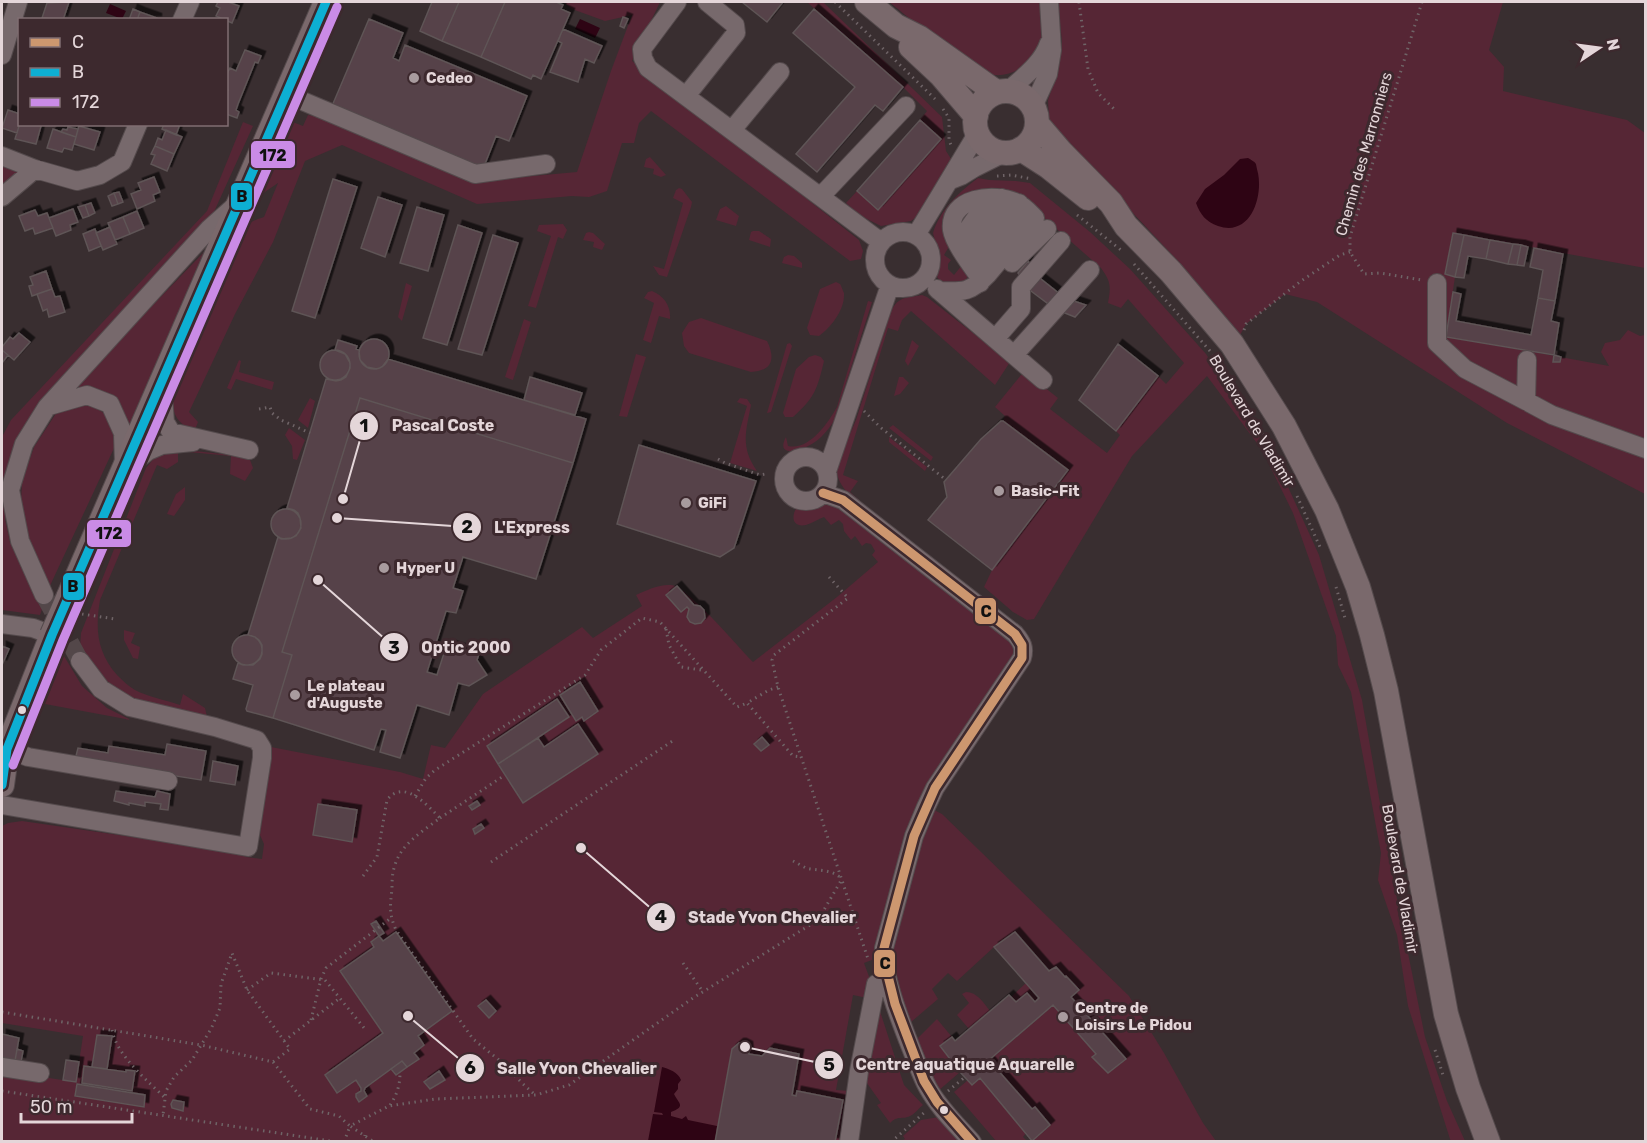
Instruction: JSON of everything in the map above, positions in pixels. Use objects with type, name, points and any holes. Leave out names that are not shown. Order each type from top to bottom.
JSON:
[{"type":"main road","points":[[2,785],[4,754],[52,635],[326,2]]},
{"type":"main road","points":[[867,2],[896,26],[920,38],[1002,92],[1018,93],[1027,99],[1035,116],[1035,134],[1029,143],[1013,151]]},
{"type":"main road","points":[[896,26],[912,48],[948,83],[977,125],[982,141],[988,147],[996,151],[1013,151],[1049,167],[1126,226]]},
{"type":"main road","points":[[977,125],[983,102],[1002,92]]},
{"type":"main road","name":"Boulevard de Vladimir","points":[[1035,116],[1061,152],[1111,203],[1126,226],[1171,272],[1232,344],[1284,426],[1327,510],[1358,586],[1372,635],[1386,690],[1446,1014],[1468,1088],[1488,1142]]},
{"type":"main road","points":[[2,796],[2,805]]},
{"type":"street","points":[[2,55],[18,2]]},
{"type":"street","points":[[183,18],[190,2]]},
{"type":"street","points":[[677,2],[642,49],[648,68],[881,242]]},
{"type":"street","points":[[686,96],[736,33],[735,25],[707,2]]},
{"type":"street","points":[[1035,116],[1048,74],[1052,51],[1049,2]]},
{"type":"street","points":[[1002,92],[1030,71],[1041,59],[1052,33]]},
{"type":"street","points":[[732,130],[780,72]]},
{"type":"street","points":[[286,94],[475,174],[546,164]]},
{"type":"street","points":[[821,196],[906,106]]},
{"type":"street","points":[[968,163],[977,125]]},
{"type":"street","points":[[2,156],[35,169],[77,180],[100,175],[122,162],[137,126]]},
{"type":"street","points":[[915,235],[951,180],[955,170],[968,163],[1013,151]]},
{"type":"street","points":[[2,197],[35,169]]},
{"type":"street","points":[[975,272],[952,231],[953,217],[960,208],[982,197],[1032,217]]},
{"type":"street","points":[[44,595],[20,541],[10,490],[24,444],[47,407],[208,229],[240,201]]},
{"type":"street","points":[[939,291],[964,292],[975,272],[1032,217]]},
{"type":"street","points":[[975,272],[982,233],[989,224],[1032,217]]},
{"type":"street","points":[[959,308],[985,294],[1000,278],[1016,257],[1032,217]]},
{"type":"street","points":[[995,339],[1021,309],[1021,287],[1032,217]]},
{"type":"street","points":[[902,231],[915,235],[926,243],[930,252],[929,270],[917,284],[908,288],[890,285],[877,271],[875,253],[881,242],[893,233],[902,231]]},
{"type":"street","points":[[1014,355],[1090,270]]},
{"type":"street","points":[[924,278],[1043,380]]},
{"type":"street","points":[[1437,283],[1437,343],[1465,369],[1552,415],[1646,449]]},
{"type":"street","points":[[841,430],[807,456],[794,460],[786,470],[784,483],[790,495],[796,499],[811,501],[826,482],[850,399],[890,285]]},
{"type":"street","points":[[1526,401],[1527,360]]},
{"type":"street","points":[[162,383],[165,422],[171,432],[249,450]]},
{"type":"street","points":[[47,407],[87,395],[110,404],[123,433],[124,470]]},
{"type":"street","points":[[124,470],[148,451],[162,445],[208,441]]},
{"type":"street","points":[[807,456],[819,461],[826,482],[843,500],[1015,634],[1023,644],[1022,658],[936,788],[926,807],[914,836],[886,936],[883,958],[911,1048],[927,1087],[972,1142]]},
{"type":"street","points":[[2,624],[33,627],[52,635]]},
{"type":"street","points":[[2,805],[248,847],[262,758],[262,748],[257,740],[215,727],[130,707],[101,688],[80,661]]},
{"type":"street","points":[[4,754],[168,781]]},
{"type":"street","points":[[849,1142],[859,1071],[876,984]]},
{"type":"street","points":[[2,1067],[40,1073]]},
{"type":"path","points":[[835,2],[941,105],[949,118],[949,140],[954,149],[968,163],[980,173],[1032,179],[1037,184]]},
{"type":"path","points":[[1079,2],[1088,69],[1098,93],[1116,111]]},
{"type":"path","name":"Chemin des Marronniers","points":[[1422,2],[1350,237],[1350,252],[1364,274],[1380,273],[1437,283]]},
{"type":"path","points":[[1075,213],[1124,253]]},
{"type":"path","points":[[1232,344],[1243,332],[1246,324],[1301,281],[1340,255],[1350,252]]},
{"type":"path","name":"Boulevard de Vladimir","points":[[1131,260],[1210,351],[1232,381]]},
{"type":"path","name":"Boulevard de Vladimir","points":[[1237,390],[1286,475]]},
{"type":"path","points":[[850,399],[880,428],[946,480]]},
{"type":"path","points":[[259,409],[270,407],[272,413],[281,420],[310,433]]},
{"type":"path","points":[[718,459],[760,475],[765,474]]},
{"type":"path","name":"Boulevard de Vladimir","points":[[1296,494],[1322,552]]},
{"type":"path","points":[[344,1142],[350,1126],[389,1106],[435,1099],[536,1095],[569,1085],[703,992],[818,920],[842,879],[778,687],[772,660],[774,655],[848,598],[830,577]]},
{"type":"path","points":[[1335,584],[1347,622]]},
{"type":"path","points":[[66,604],[115,619]]},
{"type":"path","points":[[415,796],[426,778],[435,770],[585,675],[602,650],[642,618],[660,622],[737,707],[778,687]]},
{"type":"path","points":[[665,628],[669,645],[681,668],[703,670]]},
{"type":"path","points":[[747,703],[793,756],[801,757]]},
{"type":"path","points":[[491,862],[674,740]]},
{"type":"path","points":[[505,775],[440,818],[407,844],[394,867],[390,908],[396,930],[473,1039],[504,1064],[536,1095]]},
{"type":"path","points":[[363,876],[376,857],[387,800],[391,795],[409,792],[421,799],[440,818]]},
{"type":"path","points":[[793,861],[807,868],[837,874],[842,879]]},
{"type":"path","points":[[311,1020],[326,968],[391,918]]},
{"type":"path","points":[[163,1115],[166,1091],[174,1077],[192,1060],[211,1029],[220,1008],[221,984],[232,953],[247,990],[290,1049],[273,1062]]},
{"type":"path","points":[[683,963],[703,992]]},
{"type":"path","points":[[247,990],[271,973],[325,980],[365,1029]]},
{"type":"path","points":[[284,1041],[340,998]]},
{"type":"path","points":[[2,1012],[201,1045],[273,1062],[310,1109],[339,1116],[374,1142]]},
{"type":"path","points":[[112,1030],[114,1041],[140,1076],[165,1098]]},
{"type":"path","points":[[1433,1044],[1445,1081]]},
{"type":"path","points":[[389,1106],[399,1088],[400,1072]]},
{"type":"path","points":[[891,1142],[965,1077]]},
{"type":"path","points":[[2,1091],[337,1142]]},
{"type":"path","points":[[364,1142],[365,1136]]},
{"type":"shaded area","points":[[563,2],[660,2],[632,61],[859,240],[863,251],[861,259],[850,261],[651,111],[639,123],[634,143],[622,143],[607,191],[589,197],[572,196],[477,204],[342,145],[305,161],[273,242],[235,314],[189,412],[198,422],[194,432],[184,426],[175,415],[172,399],[242,233],[252,222],[264,217],[278,183],[256,198],[258,184],[288,120],[303,126],[308,115],[330,119],[477,181],[577,172],[632,15],[605,21],[572,9]]},
{"type":"shaded area","points":[[807,2],[823,2],[942,117],[946,151],[953,162],[919,215],[911,221],[881,226],[861,216],[846,203],[857,191],[878,210],[941,139],[920,120],[927,111]]},
{"type":"shaded area","points":[[889,2],[1040,2],[1044,24],[1038,47],[1029,62],[1015,71],[995,75],[985,72],[957,55]]},
{"type":"shaded area","points":[[1058,2],[1503,2],[1489,50],[1504,67],[1503,91],[1627,120],[1645,133],[1645,268],[1453,233],[1445,274],[1455,277],[1446,336],[1609,366],[1601,352],[1605,343],[1620,340],[1628,330],[1640,336],[1645,335],[1645,494],[1507,423],[1317,302],[1285,294],[1246,324],[1240,335],[1174,257],[1057,134],[1049,118],[1048,100],[1057,73],[1062,42]]},
{"type":"shaded area","points":[[110,4],[126,11],[122,18],[106,13]]},
{"type":"shaded area","points":[[580,19],[600,28],[595,38],[575,29]]},
{"type":"shaded area","points":[[243,122],[253,126],[213,214],[53,387],[23,428],[10,458],[5,519],[10,542],[42,609],[40,615],[2,610],[2,437],[11,420],[207,211]]},
{"type":"shaded area","points":[[650,157],[666,175],[661,177],[653,174],[654,169],[644,167],[646,159]]},
{"type":"shaded area","points":[[1248,158],[1256,164],[1259,183],[1256,204],[1252,213],[1246,221],[1229,228],[1210,222],[1196,203],[1205,189],[1240,159]]},
{"type":"shaded area","points":[[2,164],[17,170],[18,174],[2,189]]},
{"type":"shaded area","points":[[978,178],[1030,183],[1090,232],[1130,269],[1206,354],[1284,478],[1319,555],[1362,700],[1395,889],[1425,1037],[1447,1101],[1465,1141],[1451,1141],[1450,1139],[1408,1006],[1397,935],[1378,880],[1381,853],[1351,692],[1338,665],[1336,636],[1293,513],[1262,450],[1207,376],[1132,456],[1034,619],[1027,620],[1013,612],[984,587],[992,570],[1068,470],[1003,421],[1005,416],[995,407],[1021,375],[1029,375],[1058,398],[1050,409],[1107,453],[1120,435],[1116,431],[1158,376],[1166,384],[1184,363],[1128,299],[1121,308],[1108,303],[1109,284],[1101,268],[1034,209],[965,199],[951,243],[944,255],[951,260],[948,269],[954,275],[962,265],[969,274],[965,281],[944,285],[937,277],[940,260],[933,233],[940,217],[951,202]]},
{"type":"shaded area","points":[[679,188],[692,202],[667,277],[659,275],[653,266],[664,269],[683,203],[673,198]]},
{"type":"shaded area","points":[[726,206],[739,216],[736,226],[716,220],[720,209]]},
{"type":"shaded area","points":[[563,224],[567,230],[563,239],[558,237],[536,308],[528,306],[551,236],[537,231],[539,225]]},
{"type":"shaded area","points":[[753,231],[759,231],[771,239],[770,247],[749,240]]},
{"type":"shaded area","points":[[589,232],[605,244],[602,250],[593,247],[594,242],[583,240]]},
{"type":"shaded area","points":[[206,250],[130,427],[119,408],[104,393],[89,388],[71,390]]},
{"type":"shaded area","points":[[794,256],[802,263],[802,268],[782,263],[784,257]]},
{"type":"shaded area","points":[[836,282],[840,284],[844,293],[840,312],[819,336],[810,335],[807,328],[820,289]]},
{"type":"shaded area","points":[[406,283],[412,286],[402,321],[398,317]]},
{"type":"shaded area","points":[[652,291],[666,302],[670,319],[659,316],[651,343],[643,340],[654,303],[644,298],[648,292]]},
{"type":"shaded area","points":[[922,295],[1010,362],[995,385],[911,311],[902,320],[898,331],[888,328],[843,475],[858,481],[850,492],[886,524],[848,493],[842,485],[836,467],[856,420],[891,311],[900,300]]},
{"type":"shaded area","points":[[868,301],[872,302],[834,421],[814,443],[800,449],[786,450],[783,444],[786,437],[788,446],[796,446],[810,440],[823,428],[837,407]]},
{"type":"shaded area","points":[[701,318],[767,341],[771,353],[768,366],[751,372],[689,353],[684,346],[682,333],[689,322]]},
{"type":"shaded area","points":[[524,319],[531,322],[513,380],[505,377]]},
{"type":"shaded area","points":[[912,340],[919,346],[908,366],[905,361]]},
{"type":"shaded area","points":[[790,343],[792,346],[771,412],[767,413],[787,344]]},
{"type":"shaded area","points":[[636,354],[646,357],[627,417],[619,416]]},
{"type":"shaded area","points":[[815,355],[824,361],[814,392],[793,417],[785,417],[783,413],[796,369],[809,357]]},
{"type":"shaded area","points":[[239,360],[241,361],[239,372],[274,382],[272,390],[236,379],[231,390],[227,388]]},
{"type":"shaded area","points":[[899,377],[903,377],[909,383],[900,394],[894,396]]},
{"type":"shaded area","points":[[310,398],[315,401],[308,428],[298,420]]},
{"type":"shaded area","points":[[740,398],[747,399],[751,405],[746,431],[746,446],[757,471],[730,463],[747,406],[737,402]]},
{"type":"shaded area","points":[[83,404],[98,409],[108,418],[115,438],[115,446],[48,590],[25,531],[21,502],[22,482],[34,447],[57,412]]},
{"type":"shaded area","points":[[893,425],[933,457],[931,461],[889,428]]},
{"type":"shaded area","points":[[289,428],[305,440],[297,460],[293,459],[292,446],[285,435]]},
{"type":"shaded area","points":[[889,437],[927,467],[925,471],[889,442]]},
{"type":"shaded area","points":[[177,449],[249,457],[253,468],[245,481],[230,474],[231,456],[178,451],[178,462],[167,469],[157,465],[100,600],[99,640],[110,666],[135,690],[180,705],[183,694],[205,708],[207,717],[145,706],[100,678],[80,648],[81,633],[146,468],[155,457]]},
{"type":"shaded area","points":[[185,487],[185,500],[174,516],[167,514],[176,494]]},
{"type":"shaded area","points":[[823,504],[841,510],[885,545],[893,544],[1018,645],[1017,657],[928,789],[877,958],[864,963],[871,982],[867,998],[853,995],[836,1090],[850,1091],[841,1141],[2,1141],[2,1071],[76,1082],[83,1036],[2,1023],[2,826],[22,821],[236,852],[246,857],[262,859],[264,844],[260,835],[271,747],[400,772],[423,779],[431,745],[445,748],[483,694],[582,627],[593,638],[642,606],[636,595],[649,589],[667,585],[679,588],[713,619],[753,662],[878,562],[872,555],[875,551],[871,544],[866,543],[862,546],[855,536],[851,540],[839,520],[831,525],[824,517],[806,525],[795,522],[794,516],[798,506]]},
{"type":"shaded area","points":[[124,630],[135,633],[131,643],[140,647],[138,659],[133,658],[124,640]]},
{"type":"shaded area","points":[[64,656],[82,686],[107,708],[131,720],[45,704]]},
{"type":"shaded area","points":[[930,808],[942,814],[1129,996],[1203,1123],[1216,1141],[1030,1141],[1050,1125],[1035,1107],[1032,1109],[989,1060],[1053,1005],[1071,997],[1078,990],[1056,967],[1049,971],[1015,932],[994,947],[957,981],[948,973],[932,989],[938,999],[911,1022],[887,955],[901,900],[913,878],[920,832]]},
{"type":"shaded area","points":[[1026,983],[1039,998],[1035,1002],[1027,993],[1016,1002],[1011,997]]},
{"type":"shaded area","points":[[966,992],[977,996],[990,1011],[969,1029],[957,1015],[969,1003],[962,994]]},
{"type":"shaded area","points":[[877,1002],[904,1085],[923,1105],[912,1115],[895,1119],[890,1123],[877,1105],[881,1103],[862,1076]]},
{"type":"shaded area","points":[[937,1019],[952,1037],[940,1046],[960,1072],[938,1091],[916,1040]]},
{"type":"shaded area","points":[[662,1067],[676,1073],[681,1080],[674,1094],[680,1106],[671,1112],[671,1116],[682,1119],[686,1116],[688,1120],[717,1126],[715,1141],[648,1141],[653,1114],[663,1115],[654,1112]]},
{"type":"shaded area","points":[[980,1078],[1026,1133],[1023,1137],[1027,1141],[996,1141],[954,1092],[968,1080],[973,1085]]},
{"type":"shaded area","points":[[939,1117],[962,1141],[903,1140],[905,1139],[903,1136],[921,1120]]},
{"type":"building","points":[[69,2],[64,18],[42,18],[47,3]]},
{"type":"building","points":[[218,2],[228,2],[239,6],[232,23],[228,21],[228,18],[216,16],[220,8],[216,6]]},
{"type":"building","points":[[432,2],[459,2],[442,41],[420,31]]},
{"type":"building","points":[[459,2],[505,2],[481,57],[442,41]]},
{"type":"building","points":[[505,2],[556,2],[563,5],[561,9],[570,13],[541,79],[533,75],[531,79],[481,57]]},
{"type":"building","points":[[742,2],[783,2],[767,22]]},
{"type":"building","points":[[133,9],[140,12],[138,18],[130,18]]},
{"type":"building","points":[[814,9],[903,87],[883,111],[875,105],[817,172],[796,154],[855,87],[793,33]]},
{"type":"building","points":[[140,12],[157,18],[138,18]]},
{"type":"building","points":[[623,17],[628,19],[624,28],[620,26]]},
{"type":"building","name":"Cedeo","points":[[369,19],[403,33],[393,58],[399,61],[405,45],[527,96],[509,141],[496,136],[483,169],[332,106]]},
{"type":"building","points":[[563,29],[602,46],[594,63],[585,59],[578,82],[550,72],[562,43],[558,41]]},
{"type":"building","points":[[245,50],[261,56],[258,63],[255,62],[238,104],[237,118],[228,115],[228,72],[230,68],[236,71]]},
{"type":"building","points":[[8,110],[18,113],[17,133],[2,128]]},
{"type":"building","points":[[920,120],[941,139],[878,210],[857,191]]},
{"type":"building","points":[[19,126],[41,126],[36,144],[15,139]]},
{"type":"building","points":[[79,126],[100,132],[94,150],[74,144]]},
{"type":"building","points":[[163,126],[179,126],[176,135],[162,129]]},
{"type":"building","points":[[68,127],[78,129],[76,137],[61,132],[63,129],[67,130]]},
{"type":"building","points":[[53,129],[76,137],[72,150],[64,148],[62,152],[47,148]]},
{"type":"building","points":[[166,130],[182,137],[174,154],[155,146],[158,138],[162,140]]},
{"type":"building","points":[[155,146],[174,154],[167,171],[151,164],[155,155],[151,154]]},
{"type":"building","points":[[154,177],[160,192],[153,195],[155,201],[137,209],[131,194],[141,190],[138,183]]},
{"type":"building","points":[[333,179],[357,187],[315,318],[292,311]]},
{"type":"building","points":[[119,192],[123,202],[118,204],[114,193]]},
{"type":"building","points":[[114,193],[118,204],[112,206],[108,196]]},
{"type":"building","points":[[378,197],[402,205],[385,257],[361,248]]},
{"type":"building","points":[[91,203],[95,213],[89,216],[85,205]]},
{"type":"building","points":[[85,205],[89,216],[83,218],[78,207]]},
{"type":"building","points":[[417,207],[444,215],[428,271],[400,263]]},
{"type":"building","points":[[73,209],[78,222],[70,225],[71,230],[56,236],[49,218]]},
{"type":"building","points":[[35,210],[38,216],[47,213],[53,228],[35,234],[33,228],[25,231],[19,216]]},
{"type":"building","points":[[137,211],[144,228],[130,234],[123,217]]},
{"type":"building","points":[[123,217],[130,234],[115,240],[108,223]]},
{"type":"building","points":[[458,225],[482,233],[447,345],[423,338]]},
{"type":"building","points":[[110,227],[117,244],[103,250],[96,233]]},
{"type":"building","points":[[95,229],[101,246],[89,251],[83,234]]},
{"type":"building","points":[[1453,233],[1464,235],[1455,277],[1445,274]]},
{"type":"building","points":[[493,235],[518,243],[482,355],[458,349]]},
{"type":"building","points":[[1464,235],[1490,240],[1486,259],[1468,256],[1464,278],[1455,277]]},
{"type":"building","points":[[1490,240],[1513,244],[1508,264],[1486,259]]},
{"type":"building","points":[[1513,244],[1521,245],[1517,265],[1508,264]]},
{"type":"building","points":[[1521,245],[1528,247],[1524,266],[1517,265]]},
{"type":"building","points":[[1534,248],[1563,254],[1555,301],[1538,298],[1543,270],[1530,267]]},
{"type":"building","points":[[1028,261],[1041,279],[1065,298],[1086,305],[1075,317],[1055,309],[1031,291],[1018,273]]},
{"type":"building","points":[[46,271],[52,289],[32,296],[29,286],[33,285],[30,277]]},
{"type":"building","points":[[52,289],[55,297],[60,296],[65,312],[49,317],[47,309],[43,311],[37,294]]},
{"type":"building","points":[[1453,292],[1461,294],[1456,321],[1531,335],[1538,298],[1555,301],[1551,321],[1559,323],[1554,355],[1446,337]]},
{"type":"building","points":[[19,333],[30,342],[14,360],[2,350],[2,347],[10,337],[13,339]]},
{"type":"building","points":[[374,339],[385,343],[389,354],[385,365],[374,369],[363,365],[359,354],[363,343]]},
{"type":"building","points":[[338,340],[357,346],[360,360],[367,367],[377,369],[382,367],[388,359],[586,419],[573,463],[360,398],[282,652],[292,655],[273,718],[247,711],[253,685],[233,679],[238,663],[253,665],[262,654],[262,645],[259,640],[248,635],[278,537],[291,538],[296,536],[301,528],[298,513],[287,508],[326,379],[341,380],[346,377],[350,368],[345,354],[335,350]]},
{"type":"building","points":[[1118,344],[1158,376],[1116,431],[1079,400]]},
{"type":"building","points":[[2,350],[8,355],[2,363]]},
{"type":"building","points":[[335,350],[346,354],[350,365],[346,376],[335,380],[324,376],[320,365],[324,354]]},
{"type":"building","points":[[1554,355],[1561,357],[1560,362],[1553,362]]},
{"type":"building","points":[[530,377],[582,393],[575,415],[524,400]]},
{"type":"building","name":"Hyper U","points":[[360,398],[573,463],[536,579],[463,557],[453,588],[463,591],[456,613],[446,611],[427,672],[437,675],[447,644],[479,654],[477,660],[487,675],[469,686],[458,683],[449,715],[417,705],[400,758],[380,752],[386,730],[381,729],[374,750],[273,718],[292,655],[282,652]]},
{"type":"building","name":"Basic-Fit","points":[[1001,421],[1068,470],[992,570],[928,520],[947,497],[944,482],[981,439]]},
{"type":"building","name":"GiFi","points":[[639,445],[756,481],[734,548],[720,557],[617,524]]},
{"type":"building","points":[[286,509],[297,513],[301,524],[297,535],[286,539],[275,535],[271,524],[275,513]]},
{"type":"building","points":[[677,586],[694,605],[704,610],[705,618],[701,623],[690,622],[687,617],[689,609],[687,607],[681,612],[666,595]]},
{"type":"building","points":[[247,635],[258,639],[262,650],[258,661],[247,665],[236,661],[232,650],[236,639]]},
{"type":"building","points":[[2,646],[9,649],[2,665]]},
{"type":"building","points":[[580,682],[598,711],[584,721],[582,717],[576,721],[560,695]]},
{"type":"building","points":[[557,699],[569,717],[498,764],[487,746]]},
{"type":"building","points":[[578,724],[598,754],[523,803],[498,764],[538,738],[544,747]]},
{"type":"building","points":[[762,737],[769,745],[761,751],[754,744]]},
{"type":"building","points":[[167,744],[206,751],[201,780],[75,760],[78,748],[108,753],[109,746],[165,755]]},
{"type":"building","points":[[213,761],[238,766],[235,785],[210,781]]},
{"type":"building","points":[[116,791],[155,797],[157,791],[170,794],[168,810],[160,809],[161,804],[145,802],[145,806],[129,803],[129,805],[114,801]]},
{"type":"building","points":[[477,801],[480,805],[472,810],[469,806]]},
{"type":"building","points":[[318,804],[357,810],[352,842],[313,835]]},
{"type":"building","points":[[481,824],[484,828],[475,834],[473,829]]},
{"type":"building","points":[[376,921],[384,933],[379,936],[371,924]]},
{"type":"building","points":[[396,932],[452,1011],[418,1036],[424,1045],[414,1053],[419,1059],[407,1067],[402,1061],[365,1088],[367,1096],[359,1102],[356,1094],[361,1091],[361,1088],[356,1080],[337,1093],[325,1075],[383,1033],[340,971],[374,947],[371,942],[379,936],[383,941]]},
{"type":"building","points":[[1015,932],[1049,971],[1056,967],[1079,990],[1071,997],[1126,1059],[1108,1073],[1092,1057],[1096,1054],[1053,1005],[989,1060],[1032,1109],[1035,1107],[1050,1125],[1032,1141],[980,1078],[972,1085],[940,1046],[952,1037],[955,1041],[1009,995],[1016,1002],[1027,993],[1035,1002],[1039,998],[994,947]]},
{"type":"building","points":[[486,1000],[496,1011],[489,1018],[478,1006]]},
{"type":"building","points":[[2,1034],[19,1038],[15,1061],[2,1065]]},
{"type":"building","points":[[97,1035],[112,1036],[107,1069],[92,1067]]},
{"type":"building","points":[[739,1043],[748,1046],[749,1054],[762,1056],[770,1048],[799,1054],[792,1095],[796,1096],[797,1091],[843,1100],[835,1142],[715,1142],[732,1049]]},
{"type":"building","points":[[17,1049],[23,1051],[21,1062],[15,1061]]},
{"type":"building","points":[[66,1060],[79,1062],[76,1082],[63,1080]]},
{"type":"building","points":[[402,1061],[407,1067],[396,1075],[391,1069]]},
{"type":"building","points":[[84,1066],[126,1072],[126,1070],[135,1071],[132,1091],[82,1083]]},
{"type":"building","points":[[439,1071],[445,1080],[430,1089],[424,1082]]},
{"type":"building","points":[[77,1084],[145,1095],[144,1107],[75,1096]]},
{"type":"building","points":[[173,1100],[184,1102],[183,1111],[172,1108]]},
{"type":"tunnel","points":[[44,595],[80,661]]},
{"type":"transit line","name":"B","points":[[2,785],[7,749],[52,635],[326,2]]},
{"type":"transit line","name":"172","points":[[13,765],[63,640],[337,7]]},
{"type":"transit line","name":"C","points":[[823,493],[843,500],[1015,634],[1022,645],[1022,658],[935,788],[914,836],[884,948],[884,960],[895,1004],[924,1081],[937,1102],[972,1142]]},
{"type":"place","name":"Cedeo","points":[[414,78]]},
{"type":"place","name":"Basic-Fit","points":[[999,491]]},
{"type":"place","name":"Pascal Coste","points":[[343,499]]},
{"type":"place","name":"GiFi","points":[[686,503]]},
{"type":"place","name":"L'Express","points":[[337,518]]},
{"type":"place","name":"Hyper U","points":[[384,568]]},
{"type":"place","name":"Optic 2000","points":[[318,580]]},
{"type":"place","name":"Le plateau d'Auguste","points":[[295,695]]},
{"type":"place","name":"Stade Yvon Chevalier","points":[[581,848]]},
{"type":"place","name":"Salle Yvon Chevalier","points":[[408,1016]]},
{"type":"place","name":"Centre de Loisirs Le Pidou","points":[[1063,1017]]},
{"type":"place","name":"Centre aquatique Aquarelle","points":[[745,1047]]}]
